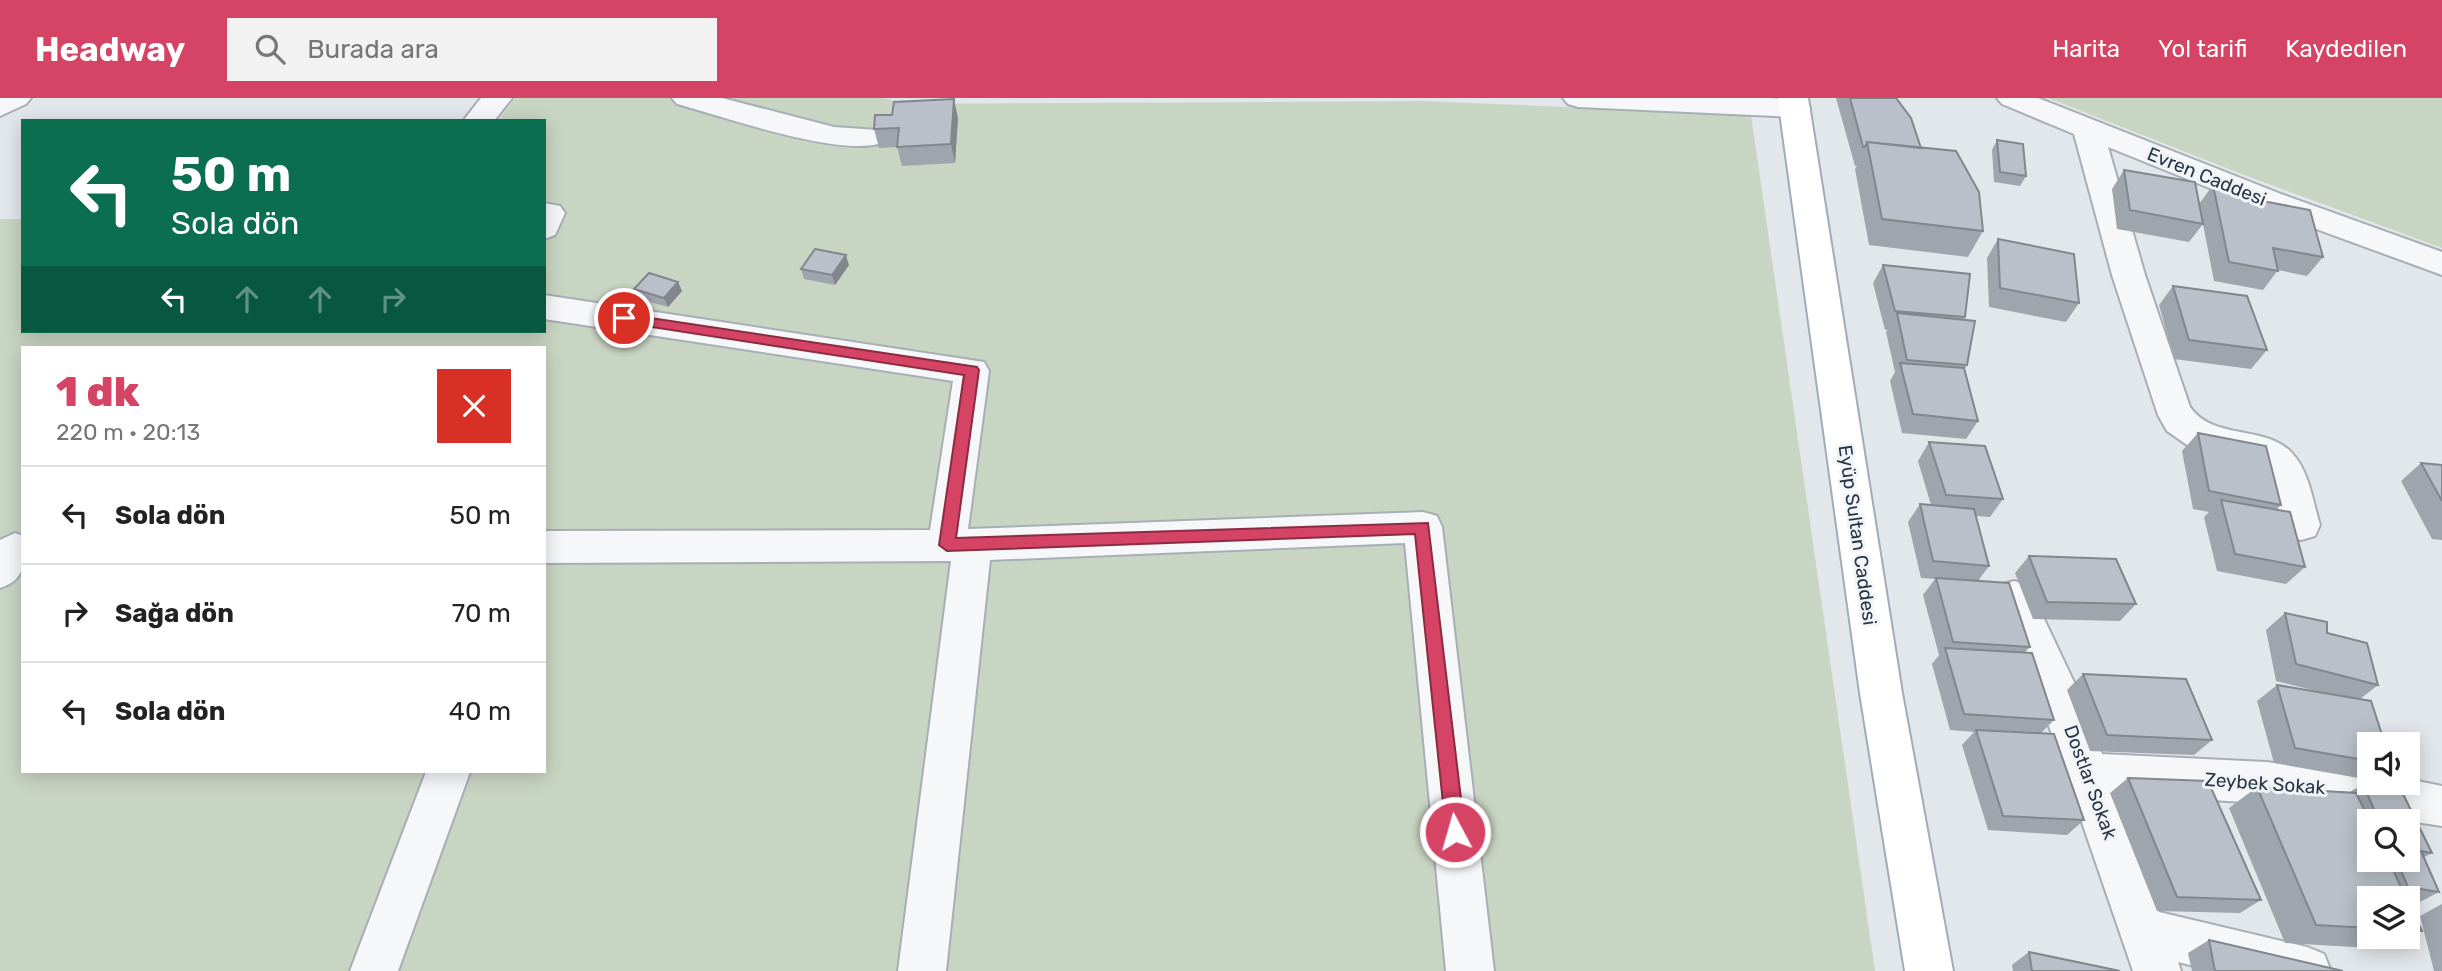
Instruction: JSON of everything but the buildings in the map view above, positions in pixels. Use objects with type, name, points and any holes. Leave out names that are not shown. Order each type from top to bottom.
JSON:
[{"type":"main road","name":"Eyüp Sultan Caddesi","points":[[1794,101],[1881,693],[1929,971]]},
{"type":"street","points":[[0,107],[16,98]]},
{"type":"street","points":[[480,119],[497,98]]},
{"type":"street","points":[[687,98],[834,136],[867,137]]},
{"type":"street","points":[[1578,98],[1794,101]]},
{"type":"street","name":"Evren Caddesi","points":[[2012,98],[2270,201],[2442,264]]},
{"type":"street","points":[[2088,128],[2113,225],[2149,341],[2179,421],[2190,431],[2267,455],[2281,465],[2301,525]]},
{"type":"street","points":[[546,306],[972,370],[922,971]]},
{"type":"street","points":[[546,547],[959,545],[1423,527],[1470,971]]},
{"type":"street","name":"Dostlar Sokak","points":[[2014,597],[2060,697],[2151,951]]},
{"type":"street","points":[[374,971],[448,773]]},
{"type":"street","name":"Zeybek Sokak","points":[[2088,773],[2269,780],[2362,791],[2442,806]]},
{"type":"street","points":[[2151,951],[2307,971]]},
{"type":"green space","points":[[515,98],[883,98],[908,104],[1424,101],[1751,115],[1875,971],[0,971],[0,219],[21,219],[21,333],[546,333],[546,119],[499,119]]},
{"type":"green space","points":[[2048,98],[2442,98],[2442,248],[2244,175]]},
{"type":"route","points":[[624,318],[972,370],[947,545],[1423,527],[1455,832]]}]
